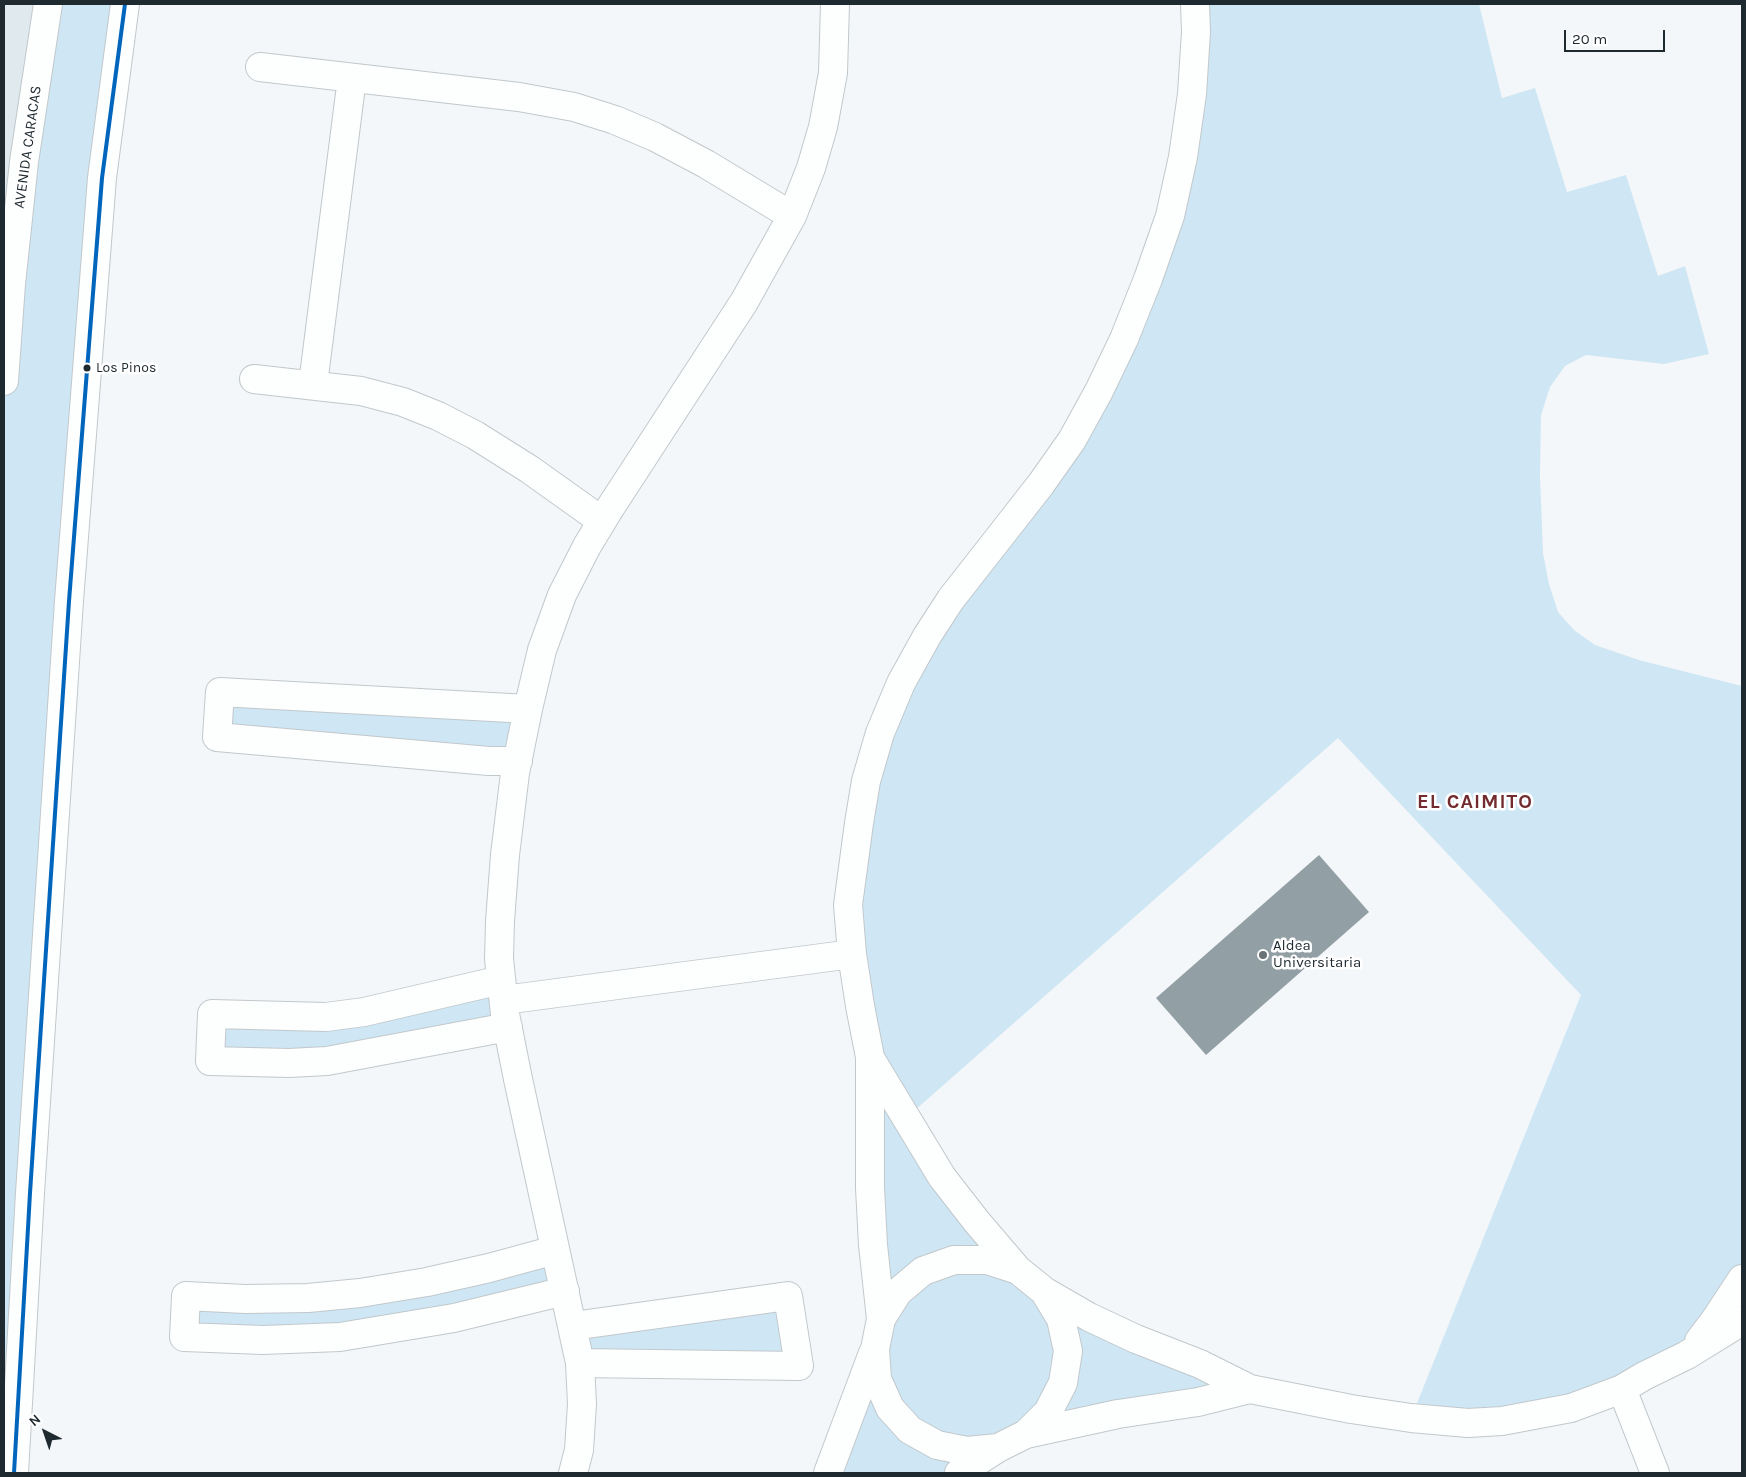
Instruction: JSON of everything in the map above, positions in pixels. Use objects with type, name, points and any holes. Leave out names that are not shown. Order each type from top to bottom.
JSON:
[{"type":"street","name":"AVENIDA CARACAS","points":[[4,381],[11,284],[24,162],[48,4]]},
{"type":"street","points":[[14,1473],[30,1193],[69,601],[102,187],[125,4]]},
{"type":"street","points":[[573,1473],[579,1450],[582,1404],[580,1363],[508,1028],[499,959],[505,856],[518,761],[542,650],[562,595],[602,521],[744,302],[792,216],[811,168],[823,127],[832,74],[835,4]]},
{"type":"street","points":[[882,1319],[873,1245],[870,1188],[870,1057],[852,954],[848,905],[866,780],[880,733],[901,683],[927,636],[951,599],[1041,484],[1072,440],[1104,382],[1124,339],[1170,216],[1183,157],[1192,94],[1196,32],[1195,4]]},
{"type":"street","points":[[260,67],[519,97],[574,107],[616,120],[655,137],[706,164],[792,216]]},
{"type":"street","points":[[313,384],[352,78]]},
{"type":"street","points":[[254,379],[313,384],[378,396],[403,402],[438,416],[476,435],[529,469],[602,521]]},
{"type":"street","points":[[518,761],[479,760],[217,737],[220,692],[528,709]]},
{"type":"street","points":[[508,1028],[327,1061],[289,1063],[210,1061],[212,1014],[326,1017],[503,990],[852,954]]},
{"type":"street","points":[[870,1057],[942,1177],[1018,1270],[1044,1291],[1089,1317],[1136,1340],[1200,1364],[1250,1389],[1411,1418],[1468,1423],[1502,1421],[1571,1408],[1622,1388],[1688,1355],[1742,1321]]},
{"type":"street","points":[[555,1250],[427,1282],[360,1293],[308,1298],[245,1299],[186,1296],[184,1337],[263,1340],[340,1337],[454,1318],[565,1291]]},
{"type":"street","points":[[828,1473],[875,1349],[882,1319],[898,1292],[923,1271],[954,1260],[987,1260],[1018,1270]]},
{"type":"street","points":[[1688,1355],[1716,1320],[1742,1279]]},
{"type":"street","points":[[1026,1434],[1048,1412],[1063,1383],[1068,1351],[1061,1319],[1044,1291]]},
{"type":"street","points":[[573,1326],[788,1296],[799,1366],[580,1363]]},
{"type":"street","points":[[875,1349],[877,1379],[886,1400],[890,1408],[910,1430],[937,1445],[967,1452],[998,1448]]},
{"type":"street","points":[[1622,1388],[1655,1473]]},
{"type":"street","points":[[960,1473],[998,1448],[1026,1434],[1118,1414],[1198,1402],[1250,1389]]},
{"type":"shaded area","points":[[4,4],[44,4],[4,381]]},
{"type":"shaded area","points":[[44,4],[125,4],[4,1473],[4,381]]},
{"type":"shaded area","points":[[1195,4],[1479,4],[1502,98],[1535,88],[1567,192],[1626,175],[1658,276],[1685,266],[1709,354],[1664,364],[1586,355],[1565,366],[1550,387],[1541,415],[1540,475],[1543,553],[1549,584],[1558,612],[1574,630],[1595,645],[1639,660],[1742,686],[1742,1321],[1571,1408],[1411,1418],[1581,995],[1338,738],[906,1118],[1018,1270],[1250,1389],[1118,1414],[959,1473],[828,1473],[875,1349],[852,954],[880,733],[1041,484],[1170,216]]},
{"type":"shaded area","points":[[220,692],[527,712],[518,757],[217,737]]},
{"type":"shaded area","points":[[502,981],[507,1026],[210,1061],[212,1014],[288,1017]]},
{"type":"shaded area","points":[[555,1250],[565,1291],[454,1318],[184,1337],[186,1296],[245,1299]]},
{"type":"shaded area","points":[[788,1296],[799,1366],[580,1363],[573,1326]]},
{"type":"building","name":"Aldea Universitaria","points":[[1319,855],[1369,912],[1206,1055],[1156,998]]},
{"type":"transit line","points":[[14,1473],[30,1193],[69,601],[102,178],[125,4]]},
{"type":"place","name":"Los Pinos","points":[[87,368]]},
{"type":"place","name":"Aldea Universitaria","points":[[1263,955]]},
{"type":"district","name":"EL CAIMITO","points":[[1475,802]]}]
